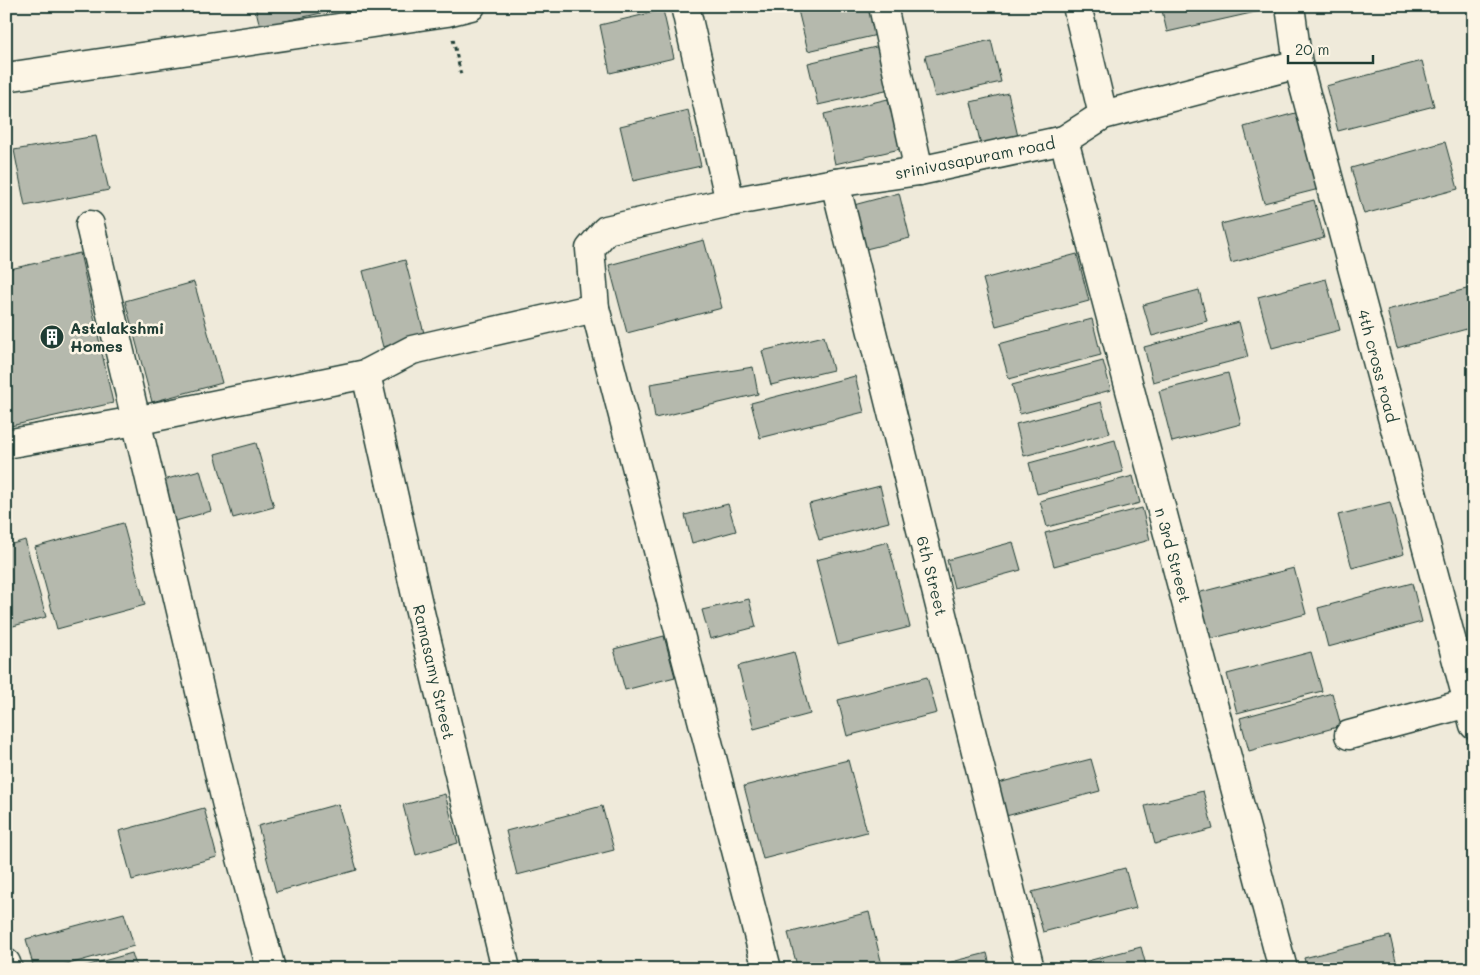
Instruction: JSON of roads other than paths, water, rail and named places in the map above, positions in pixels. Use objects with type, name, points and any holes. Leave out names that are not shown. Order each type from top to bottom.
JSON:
[{"type":"street","points":[[685,6],[730,202]]},
{"type":"street","points":[[883,6],[918,171]]},
{"type":"street","points":[[1077,6],[1103,114]]},
{"type":"street","name":"4th cross road","points":[[1290,6],[1298,64],[1471,714]]},
{"type":"street","points":[[6,77],[459,9]]},
{"type":"street","name":"srinivasapuram road","points":[[767,969],[595,308],[590,250],[606,230],[730,202],[834,183],[918,171],[1064,140],[1103,114],[1298,64]]},
{"type":"street","name":"n 3rd Street","points":[[1064,140],[1283,969]]},
{"type":"street","name":"6th Street","points":[[834,183],[1030,969]]},
{"type":"street","points":[[90,225],[228,810],[271,969]]},
{"type":"street","points":[[6,444],[135,421],[366,374],[412,350],[595,308]]},
{"type":"street","name":"Ramasamy Street","points":[[366,374],[418,604],[506,969]]},
{"type":"street","points":[[1349,734],[1471,714]]},
{"type":"street","points":[[6,964],[8,969]]},
{"type":"place","name":"Astalakshmi Homes","points":[[52,337]]}]
